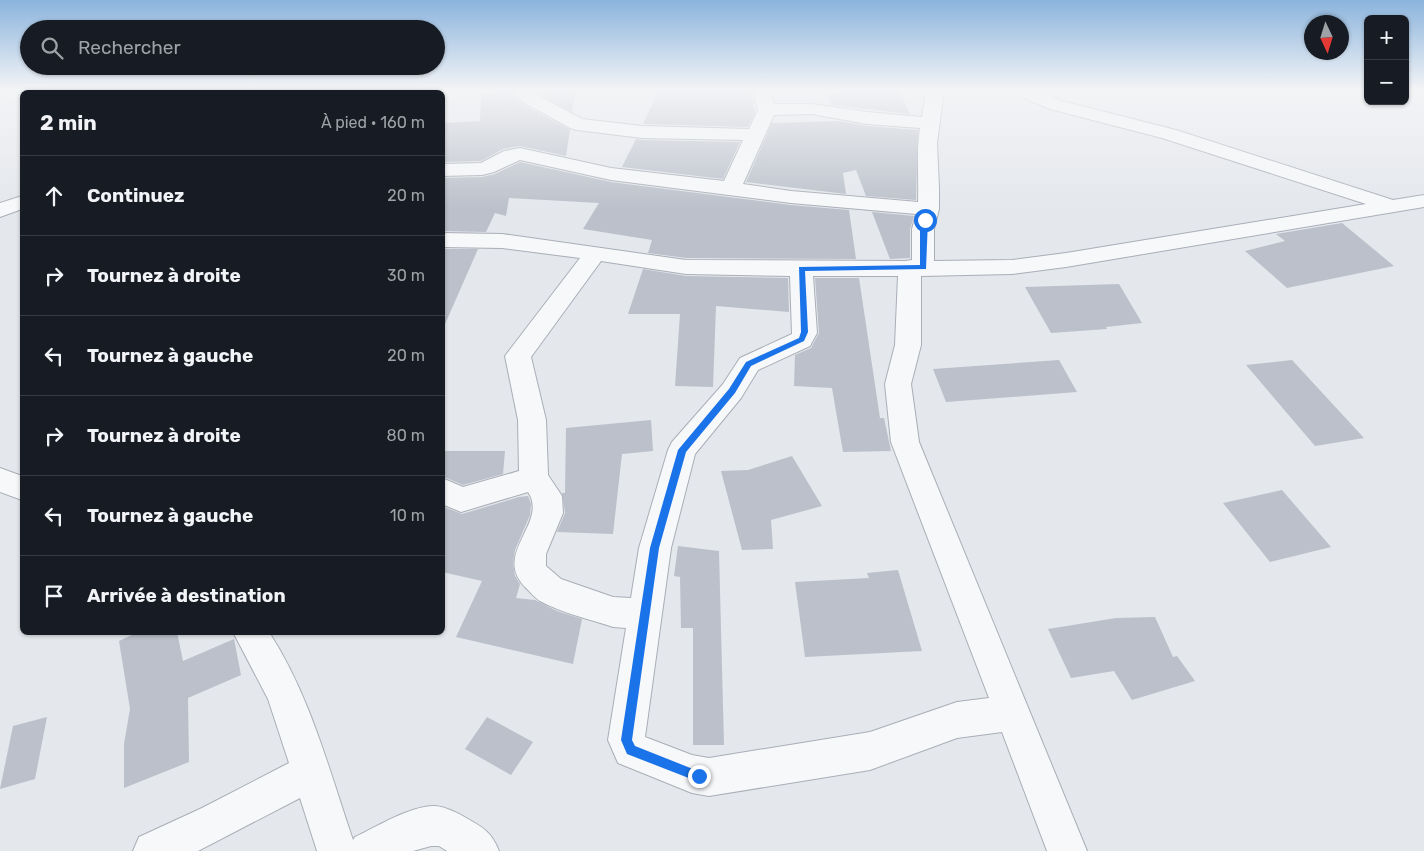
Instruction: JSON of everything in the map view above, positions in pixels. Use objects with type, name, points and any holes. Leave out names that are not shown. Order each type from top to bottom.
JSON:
[{"type":"street","points":[[623,130],[642,132],[756,135]]},
{"type":"street","points":[[730,188],[758,130]]},
{"type":"street","points":[[929,130],[927,142],[929,158],[928,209],[917,267],[908,345],[898,384],[905,442],[1067,851]]},
{"type":"street","points":[[1153,130],[1391,205]]},
{"type":"street","points":[[445,170],[481,169],[515,154],[611,174],[730,188],[791,198],[928,209]]},
{"type":"street","points":[[0,195],[20,200]]},
{"type":"street","points":[[445,240],[502,241],[686,266],[801,269],[1012,267],[1424,201]]},
{"type":"street","points":[[0,211],[20,202]]},
{"type":"street","points":[[595,253],[518,356],[532,420],[534,478],[547,496],[548,513],[530,554],[531,572],[550,590],[613,612],[644,614]]},
{"type":"street","points":[[801,269],[804,332],[802,340],[748,364],[732,391],[682,450],[655,548],[626,740],[628,747],[631,750],[699,776],[708,777],[870,751],[957,720],[1011,712]]},
{"type":"street","points":[[445,492],[461,500],[534,478]]},
{"type":"street","points":[[0,480],[20,487]]},
{"type":"street","points":[[252,635],[284,693],[337,851]]},
{"type":"street","points":[[154,851],[216,822],[310,772]]},
{"type":"street","points":[[369,851],[406,834],[432,825],[460,835],[479,851]]},
{"type":"building","points":[[445,130],[570,130],[566,156],[520,146],[503,149],[481,161],[445,162]]},
{"type":"building","points":[[769,130],[918,130],[916,200],[866,196],[856,170],[843,173],[846,194],[746,182]]},
{"type":"building","points":[[636,139],[740,142],[723,179],[622,167]]},
{"type":"building","points":[[520,162],[611,182],[791,205],[849,210],[856,259],[686,258],[648,253],[652,240],[583,229],[599,203],[509,198],[506,216],[495,213],[486,232],[445,231],[445,178],[482,177],[495,174]]},
{"type":"building","points":[[872,212],[914,216],[910,229],[910,258],[890,259]]},
{"type":"building","points":[[1342,223],[1394,266],[1287,288],[1245,251],[1285,241],[1276,234]]},
{"type":"building","points":[[445,249],[478,249],[445,324]]},
{"type":"building","points":[[643,269],[686,276],[788,278],[789,312],[716,306],[713,387],[675,386],[680,314],[628,314]]},
{"type":"building","points":[[815,278],[859,278],[880,418],[884,418],[891,451],[843,452],[832,388],[794,386],[795,355],[811,348],[819,333]]},
{"type":"building","points":[[1119,284],[1142,323],[1106,327],[1107,329],[1051,333],[1025,287]]},
{"type":"building","points":[[1059,360],[1077,392],[946,402],[933,369]]},
{"type":"building","points":[[1292,360],[1364,438],[1315,446],[1246,365]]},
{"type":"building","points":[[651,420],[653,451],[622,454],[613,534],[557,532],[565,513],[562,493],[565,493],[566,428]]},
{"type":"building","points":[[445,451],[505,451],[503,474],[463,485],[445,477]]},
{"type":"building","points":[[792,456],[822,506],[771,520],[773,549],[742,550],[721,471],[748,470]]},
{"type":"building","points":[[1282,490],[1331,547],[1270,562],[1223,503]]},
{"type":"building","points":[[528,496],[531,504],[530,515],[515,550],[513,563],[515,576],[520,584],[516,598],[535,600],[557,611],[582,619],[573,664],[456,637],[482,581],[445,573],[445,507],[462,514]]},
{"type":"building","points":[[678,546],[719,551],[724,745],[693,745],[693,628],[681,628],[680,577],[674,576]]},
{"type":"building","points":[[898,570],[922,651],[805,657],[795,582],[869,578],[867,573]]},
{"type":"building","points":[[1155,617],[1173,657],[1177,656],[1195,681],[1132,700],[1114,671],[1071,678],[1048,629],[1116,618]]},
{"type":"building","points":[[132,635],[178,635],[183,661],[234,639],[241,675],[188,698],[189,762],[124,788],[124,744],[130,709],[119,641]]},
{"type":"building","points":[[47,717],[35,779],[0,789],[13,726]]},
{"type":"building","points":[[487,717],[533,742],[511,775],[465,749]]},
{"type":"route","points":[[699,776],[631,750],[626,740],[655,548],[682,450],[732,391],[748,364],[802,340],[804,332],[801,269],[923,268],[923,229],[925,220]]}]
